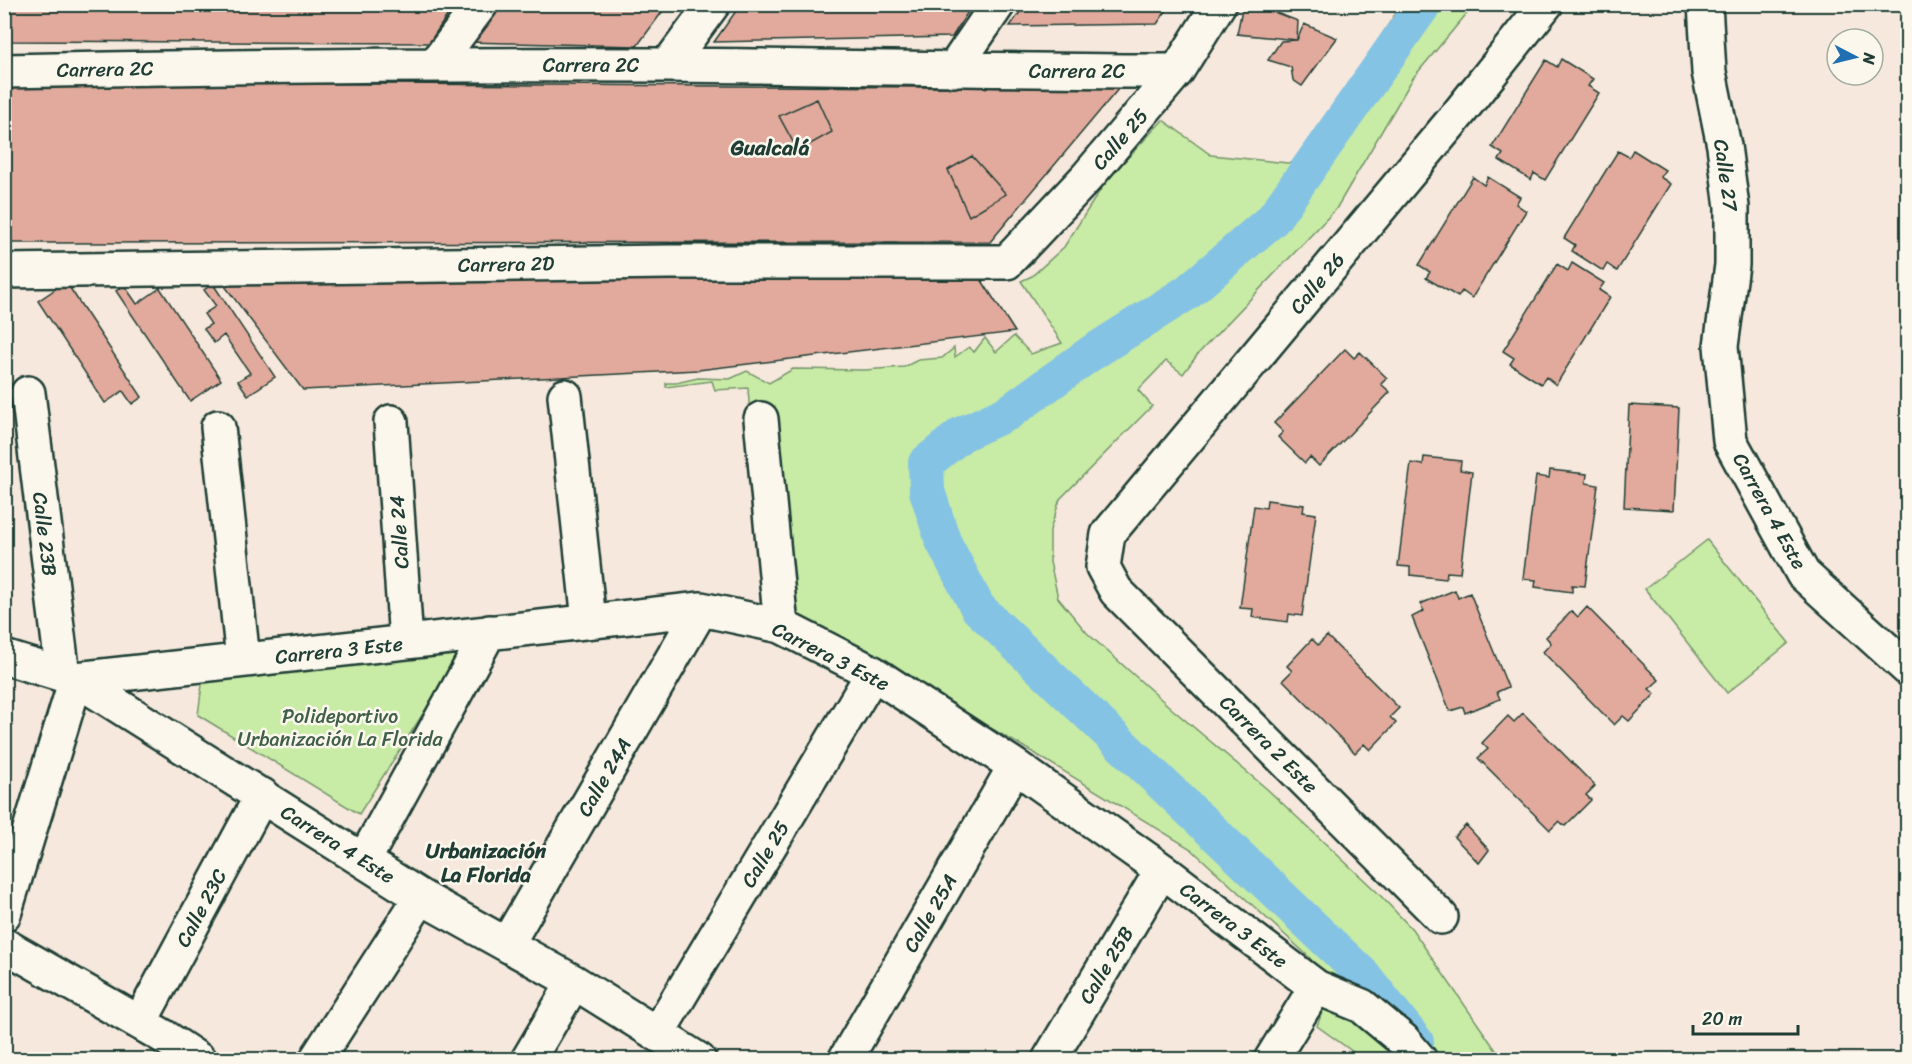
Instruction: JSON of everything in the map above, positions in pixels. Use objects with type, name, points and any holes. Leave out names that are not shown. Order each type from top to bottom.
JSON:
[{"type":"street","points":[[435,65],[481,4]]},
{"type":"street","points":[[668,65],[713,4]]},
{"type":"street","points":[[953,70],[998,4]]},
{"type":"street","name":"Calle 25","points":[[1007,262],[1087,177],[1177,71],[1219,4]]},
{"type":"street","name":"Calle 26","points":[[1103,567],[1108,534],[1459,113],[1546,4]]},
{"type":"street","name":"Calle 27","points":[[1705,4],[1709,72],[1724,146],[1732,207],[1732,265],[1720,346]]},
{"type":"street","name":"Carrera 2C","points":[[4,71],[230,66],[435,65],[668,65],[1177,71]]},
{"type":"street","name":"Carrera 2D","points":[[4,271],[670,262],[1007,262]]},
{"type":"street","name":"Carrera 4 Este","points":[[1720,346],[1731,441],[1803,574],[1908,669]]},
{"type":"street","name":"Calle 23B","points":[[4,914],[69,677],[28,393]]},
{"type":"street","points":[[565,396],[589,621]]},
{"type":"street","points":[[761,419],[781,626]]},
{"type":"street","name":"Calle 24","points":[[391,422],[406,642]]},
{"type":"street","points":[[218,427],[243,660]]},
{"type":"street","name":"Carrera 2 Este","points":[[1103,567],[1116,591],[1441,916]]},
{"type":"street","name":"Carrera 3 Este","points":[[69,677],[701,609],[781,626],[873,673],[1015,766],[1162,870],[1316,987],[1362,1006],[1403,1040],[1420,1059]]},
{"type":"street","name":"Calle 24A","points":[[507,944],[701,609]]},
{"type":"street","points":[[364,860],[489,632]]},
{"type":"street","name":"Carrera 4 Este","points":[[4,657],[69,677],[262,795],[421,897],[574,982],[699,1059]]},
{"type":"street","name":"Calle 25","points":[[657,1034],[873,673]]},
{"type":"street","name":"Calle 25A","points":[[845,1059],[1015,766]]},
{"type":"street","name":"Calle 23C","points":[[140,1022],[262,795]]},
{"type":"street","name":"Calle 25B","points":[[1049,1059],[1162,870]]},
{"type":"street","points":[[316,1059],[421,897]]},
{"type":"street","points":[[4,945],[140,1022],[198,1059]]},
{"type":"street","points":[[528,1059],[574,982]]},
{"type":"street","points":[[1271,1059],[1316,987]]},
{"type":"green space","points":[[1401,5],[1474,5],[1413,78],[1336,209],[1198,354],[1183,374],[1166,361],[1138,390],[1152,406],[1060,499],[1050,530],[1050,562],[1058,598],[1087,633],[1267,789],[1377,892],[1412,929],[1502,1059],[1363,1059],[1317,1026],[1332,985],[1308,956],[1191,849],[1034,753],[763,595],[748,388],[715,390],[712,381],[666,387],[666,383],[698,378],[730,379],[747,371],[769,383],[793,369],[865,370],[904,367],[918,360],[942,358],[954,348],[955,357],[969,347],[974,352],[985,338],[996,352],[1014,336],[1031,354],[1062,343],[1021,281],[1032,276],[1064,247],[1106,181],[1163,120],[1211,155],[1298,164]]},
{"type":"green space","points":[[1707,540],[1789,643],[1727,693],[1645,589]]},
{"type":"green space","name":"Polideportivo Urbanización La Florida","points":[[463,651],[359,814],[198,715],[203,677]]},
{"type":"building","points":[[4,4],[455,4],[429,43],[4,41]]},
{"type":"building","points":[[494,4],[668,4],[637,46],[467,42]]},
{"type":"building","points":[[741,4],[973,4],[952,37],[714,42]]},
{"type":"building","points":[[1026,4],[1171,4],[1157,24],[1010,26]]},
{"type":"building","points":[[1243,4],[1252,4],[1298,21],[1297,40],[1237,34]]},
{"type":"building","points":[[1266,4],[1293,4],[1287,12]]},
{"type":"building","points":[[1304,24],[1337,38],[1302,86],[1293,80],[1291,67],[1268,60],[1281,41],[1297,40]]},
{"type":"building","points":[[1561,59],[1593,79],[1588,86],[1599,93],[1545,180],[1534,173],[1531,180],[1499,160],[1503,154],[1492,147],[1546,60],[1557,67]]},
{"type":"building","points":[[4,82],[1119,88],[990,242],[4,243]]},
{"type":"building","points":[[817,99],[832,132],[798,151],[779,116]]},
{"type":"building","points":[[1633,150],[1665,170],[1660,177],[1671,184],[1617,271],[1607,264],[1603,271],[1572,251],[1575,245],[1564,238],[1618,151],[1629,157]]},
{"type":"building","points":[[972,156],[1006,194],[969,216],[948,170]]},
{"type":"building","points":[[1473,177],[1484,185],[1488,177],[1520,197],[1516,204],[1526,211],[1472,298],[1462,291],[1458,297],[1426,278],[1430,272],[1419,265]]},
{"type":"building","points":[[1572,263],[1604,283],[1599,290],[1610,297],[1556,385],[1546,377],[1541,384],[1510,364],[1514,358],[1503,351],[1557,264],[1568,271]]},
{"type":"building","points":[[979,276],[1015,332],[698,370],[303,390],[222,282]]},
{"type":"building","points":[[66,282],[142,397],[132,404],[123,391],[105,403],[38,301]]},
{"type":"building","points":[[213,284],[275,377],[248,395],[238,381],[250,373],[224,335],[214,343],[204,329],[211,324],[204,314],[216,306],[204,290]]},
{"type":"building","points":[[124,285],[137,304],[160,288],[221,380],[190,401],[116,291]]},
{"type":"building","points":[[1345,349],[1354,358],[1360,352],[1387,378],[1381,384],[1390,392],[1319,466],[1310,457],[1305,463],[1278,437],[1283,432],[1274,423]]},
{"type":"building","points":[[1629,405],[1679,408],[1674,510],[1624,507]]},
{"type":"building","points":[[1424,457],[1461,461],[1460,470],[1472,472],[1460,573],[1447,572],[1446,579],[1410,575],[1410,567],[1398,566],[1411,463],[1423,465]]},
{"type":"building","points":[[1550,470],[1587,474],[1586,483],[1598,485],[1585,586],[1572,585],[1572,592],[1535,587],[1536,580],[1523,579],[1536,476],[1549,478]]},
{"type":"building","points":[[1267,500],[1304,505],[1303,512],[1316,514],[1302,616],[1289,614],[1288,622],[1252,617],[1253,609],[1240,608],[1254,506],[1266,508]]},
{"type":"building","points":[[1455,590],[1458,598],[1470,593],[1508,687],[1497,692],[1500,699],[1465,713],[1463,707],[1450,711],[1412,617],[1424,611],[1420,604]]},
{"type":"building","points":[[1587,607],[1659,680],[1649,689],[1655,694],[1629,721],[1623,716],[1614,725],[1543,652],[1551,643],[1546,637],[1572,611],[1578,617]]},
{"type":"building","points":[[1327,636],[1399,708],[1390,717],[1396,723],[1370,750],[1364,744],[1355,753],[1283,680],[1292,671],[1287,666],[1312,639],[1318,645]]},
{"type":"building","points":[[1523,713],[1595,786],[1586,795],[1591,800],[1565,826],[1559,821],[1550,830],[1478,758],[1488,749],[1482,743],[1508,716],[1514,722]]},
{"type":"building","points":[[1466,825],[1489,850],[1479,863],[1454,837]]},
{"type":"waterway","points":[[1416,1042],[1363,975],[978,608],[943,541],[927,491],[926,463],[962,434],[1008,413],[1090,354],[1188,292],[1273,219],[1424,4]]},
{"type":"district","name":"Gualcalá","points":[[770,148]]},
{"type":"district","name":"Urbanización La Florida","points":[[486,863]]}]
